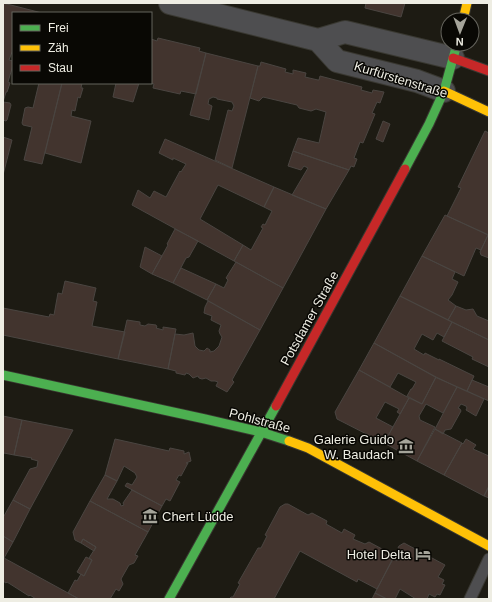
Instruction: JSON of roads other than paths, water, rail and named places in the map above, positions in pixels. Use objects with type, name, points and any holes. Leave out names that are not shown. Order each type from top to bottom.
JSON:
[{"type":"main road","name":"Potsdamer Straße","points":[[169,599],[432,119],[444,91],[455,52]]},
{"type":"main road","points":[[457,52],[489,70]]},
{"type":"main road","name":"Kurfürstenstraße","points":[[444,91],[489,112]]},
{"type":"main road","name":"Pohlstraße","points":[[3,375],[205,419],[261,432],[296,443],[308,448],[489,546]]},
{"type":"street","points":[[170,3],[318,40],[344,32],[440,48]]},
{"type":"street","name":"Kurfürstenstraße","points":[[318,40],[337,61],[417,81],[444,91]]},
{"type":"lane","points":[[470,599],[489,559]]},
{"type":"place","name":"Galerie Guido W. Baudach","points":[[406,446]]},
{"type":"place","name":"Chert Lüdde","points":[[150,516]]},
{"type":"place","name":"Hotel Delta","points":[[423,554]]}]
